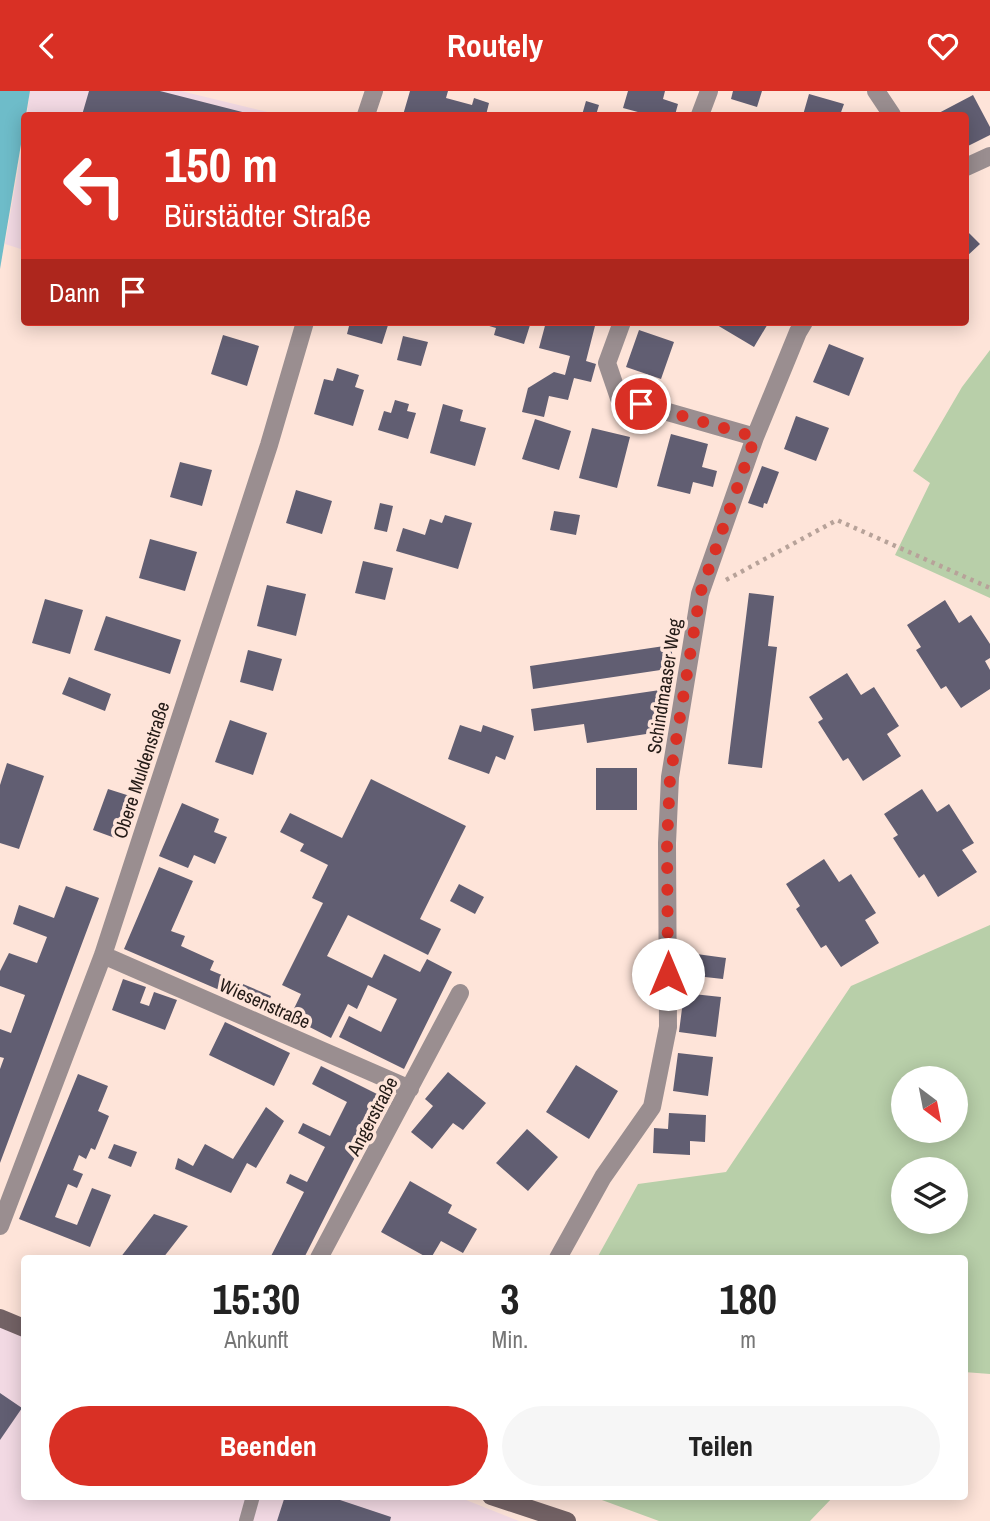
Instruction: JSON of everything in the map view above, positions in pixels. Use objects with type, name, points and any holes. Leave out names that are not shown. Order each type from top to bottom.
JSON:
[{"type":"street","points":[[367,112],[373,91]]},
{"type":"street","points":[[701,112],[709,91]]},
{"type":"street","points":[[876,91],[890,112]]},
{"type":"street","points":[[969,166],[990,156]]},
{"type":"street","name":"Obere Muldenstraße","points":[[0,1226],[103,955],[269,445],[304,326]]},
{"type":"street","points":[[621,326],[607,363],[619,398],[755,437]]},
{"type":"street","name":"Schindmaaser Weg","points":[[560,1255],[603,1177],[652,1107],[668,1027],[667,843],[670,778],[700,594],[755,437],[802,326]]},
{"type":"street","name":"Wiesenstraße","points":[[103,955],[410,1089]]},
{"type":"street","name":"Angerstraße","points":[[321,1255],[460,993]]},
{"type":"street","points":[[0,1318],[21,1327]]},
{"type":"street","points":[[503,1500],[567,1521]]},
{"type":"lane","points":[[246,1521],[252,1500]]},
{"type":"path","points":[[700,594],[837,520],[990,588]]},
{"type":"shaded area","points":[[30,91],[181,91],[268,112],[27,112]]},
{"type":"shaded area","points":[[21,152],[21,249],[5,244]]},
{"type":"shaded area","points":[[0,1318],[21,1327],[21,1500],[466,1500],[519,1521],[0,1521]]},
{"type":"green space","points":[[990,350],[990,598],[895,555],[930,483],[913,471],[962,387]]},
{"type":"green space","points":[[990,925],[990,1374],[968,1372],[968,1255],[599,1255],[638,1184],[726,1172],[851,986]]},
{"type":"green space","points":[[602,1500],[830,1500],[810,1521],[659,1521]]},
{"type":"water","points":[[0,91],[30,91],[26,112],[21,112],[21,144],[0,269]]},
{"type":"building","points":[[89,91],[160,91],[242,112],[83,112]]},
{"type":"building","points":[[410,91],[448,91],[446,98],[472,105],[474,98],[489,103],[487,112],[404,112]]},
{"type":"building","points":[[628,91],[665,91],[663,99],[678,104],[676,112],[638,112],[623,108]]},
{"type":"building","points":[[733,91],[762,91],[757,107],[731,99]]},
{"type":"building","points":[[809,94],[844,104],[841,112],[804,112]]},
{"type":"building","points":[[973,95],[990,127],[990,135],[969,146],[969,112],[941,112]]},
{"type":"building","points":[[586,101],[599,105],[597,112],[583,112]]},
{"type":"building","points":[[969,233],[980,244],[969,254]]},
{"type":"building","points":[[349,326],[388,326],[382,344],[347,334]]},
{"type":"building","points":[[489,326],[530,326],[524,344],[494,335],[496,328]]},
{"type":"building","points":[[545,326],[595,326],[586,361],[596,364],[591,382],[574,378],[568,400],[549,396],[544,417],[522,412],[528,388],[554,372],[565,375],[570,356],[539,348]]},
{"type":"building","points":[[719,326],[767,326],[754,347]]},
{"type":"building","points":[[639,330],[674,342],[661,379],[626,367]]},
{"type":"building","points":[[223,335],[259,346],[247,386],[211,374]]},
{"type":"building","points":[[403,336],[428,342],[421,366],[397,360]]},
{"type":"building","points":[[829,344],[864,358],[849,396],[813,382]]},
{"type":"building","points":[[337,368],[359,375],[355,387],[364,390],[353,426],[314,414],[324,379],[333,381]]},
{"type":"building","points":[[395,400],[409,404],[407,411],[416,413],[408,439],[378,430],[384,411],[391,413]]},
{"type":"building","points":[[443,404],[463,410],[460,421],[486,428],[475,466],[430,453]]},
{"type":"building","points":[[796,416],[829,428],[816,461],[784,449]]},
{"type":"building","points":[[535,419],[571,431],[559,470],[522,459]]},
{"type":"building","points":[[592,428],[630,437],[617,488],[579,478]]},
{"type":"building","points":[[671,434],[708,444],[702,467],[717,471],[713,487],[693,482],[690,494],[657,486]]},
{"type":"building","points":[[180,462],[212,470],[202,506],[170,497]]},
{"type":"building","points":[[762,466],[779,472],[763,508],[748,503]]},
{"type":"building","points":[[296,490],[332,501],[322,534],[286,523]]},
{"type":"building","points":[[380,503],[393,506],[387,532],[374,529]]},
{"type":"building","points":[[554,511],[580,515],[576,535],[550,530]]},
{"type":"building","points":[[445,515],[472,523],[458,569],[396,551],[403,528],[425,535],[430,519],[442,523]]},
{"type":"building","points":[[150,539],[197,552],[185,591],[139,578]]},
{"type":"building","points":[[363,561],[393,568],[385,600],[355,593]]},
{"type":"building","points":[[267,585],[306,594],[296,636],[257,626]]},
{"type":"building","points":[[749,593],[774,596],[768,646],[777,647],[762,768],[728,764]]},
{"type":"building","points":[[45,599],[83,610],[70,654],[32,643]]},
{"type":"building","points":[[945,600],[959,623],[971,615],[990,644],[990,658],[985,661],[990,670],[990,689],[961,708],[946,686],[941,689],[916,650],[921,647],[907,625]]},
{"type":"building","points":[[106,616],[181,640],[170,674],[94,650]]},
{"type":"building","points":[[671,645],[674,668],[533,689],[530,666]]},
{"type":"building","points":[[248,650],[282,659],[273,691],[240,682]]},
{"type":"building","points":[[847,673],[861,695],[874,687],[899,726],[887,734],[901,756],[863,781],[848,758],[843,761],[818,722],[823,719],[809,697]]},
{"type":"building","points":[[69,677],[111,694],[105,711],[62,694]]},
{"type":"building","points":[[660,690],[666,731],[587,743],[584,724],[534,731],[531,709]]},
{"type":"building","points":[[230,720],[267,733],[253,775],[215,762]]},
{"type":"building","points":[[460,725],[481,732],[483,725],[514,736],[505,760],[496,756],[489,774],[448,759]]},
{"type":"building","points":[[7,763],[44,776],[19,849],[0,843],[0,785]]},
{"type":"building","points":[[596,768],[637,768],[637,810],[596,810]]},
{"type":"building","points":[[371,779],[466,826],[420,919],[441,929],[428,955],[348,915],[327,956],[372,978],[384,954],[420,972],[427,959],[452,972],[404,1069],[339,1037],[349,1016],[381,1032],[397,999],[368,985],[357,1009],[348,1004],[331,1038],[290,1017],[301,994],[282,985],[323,903],[312,898],[328,865],[300,851],[304,844],[280,832],[290,813],[342,838]]},
{"type":"building","points":[[108,789],[130,796],[115,838],[93,830]]},
{"type":"building","points":[[922,789],[937,812],[949,804],[974,843],[962,850],[977,872],[938,897],[924,874],[919,878],[893,838],[898,835],[884,814]]},
{"type":"building","points":[[182,803],[219,819],[214,832],[227,837],[215,864],[194,855],[188,868],[159,856]]},
{"type":"building","points":[[824,859],[839,882],[851,874],[876,913],[865,920],[879,943],[841,967],[826,945],[821,948],[796,909],[800,906],[786,884]]},
{"type":"building","points":[[159,867],[193,881],[171,931],[185,936],[181,946],[214,961],[210,970],[271,996],[266,1010],[124,949]]},
{"type":"building","points":[[459,884],[484,897],[475,914],[450,901]]},
{"type":"building","points":[[66,886],[99,898],[0,1163],[0,1069],[4,1058],[0,1057],[0,1029],[11,1033],[25,995],[0,986],[0,971],[9,953],[37,963],[47,937],[13,924],[19,905],[54,918]]},
{"type":"building","points":[[689,953],[726,958],[723,979],[687,975]]},
{"type":"building","points":[[123,979],[146,987],[140,1003],[149,1006],[154,992],[177,1000],[165,1030],[112,1010]]},
{"type":"building","points":[[684,993],[721,997],[716,1037],[679,1032]]},
{"type":"building","points":[[225,1022],[290,1053],[274,1086],[209,1055]]},
{"type":"building","points":[[678,1053],[713,1057],[708,1096],[673,1091]]},
{"type":"building","points":[[576,1065],[618,1091],[589,1139],[546,1112]]},
{"type":"building","points":[[321,1066],[385,1098],[306,1255],[272,1255],[304,1192],[286,1183],[290,1174],[307,1182],[325,1147],[298,1133],[303,1123],[330,1136],[347,1102],[312,1084]]},
{"type":"building","points":[[448,1072],[486,1103],[463,1130],[453,1123],[432,1149],[411,1132],[433,1106],[425,1099]]},
{"type":"building","points":[[78,1074],[108,1086],[98,1111],[109,1116],[95,1150],[91,1148],[86,1159],[79,1155],[73,1170],[83,1174],[77,1188],[68,1184],[55,1217],[77,1225],[92,1188],[111,1195],[90,1247],[19,1219]]},
{"type":"building","points":[[266,1107],[284,1121],[256,1168],[247,1163],[231,1193],[175,1169],[178,1158],[193,1166],[205,1144],[233,1159]]},
{"type":"building","points":[[669,1113],[706,1115],[705,1142],[690,1141],[690,1155],[653,1153],[654,1128],[668,1129]]},
{"type":"building","points":[[527,1129],[558,1157],[528,1191],[496,1163]]},
{"type":"building","points":[[114,1144],[137,1152],[131,1167],[108,1158]]},
{"type":"building","points":[[410,1181],[452,1205],[448,1213],[477,1229],[463,1253],[441,1241],[433,1255],[423,1255],[381,1232]]},
{"type":"building","points":[[154,1214],[188,1226],[165,1255],[122,1255]]},
{"type":"building","points":[[0,1393],[21,1409],[0,1440]]},
{"type":"building","points":[[284,1500],[340,1500],[391,1517],[390,1521],[277,1521]]},
{"type":"route","points":[[641,404],[755,437],[700,594],[670,778],[667,843],[668,974]]}]
